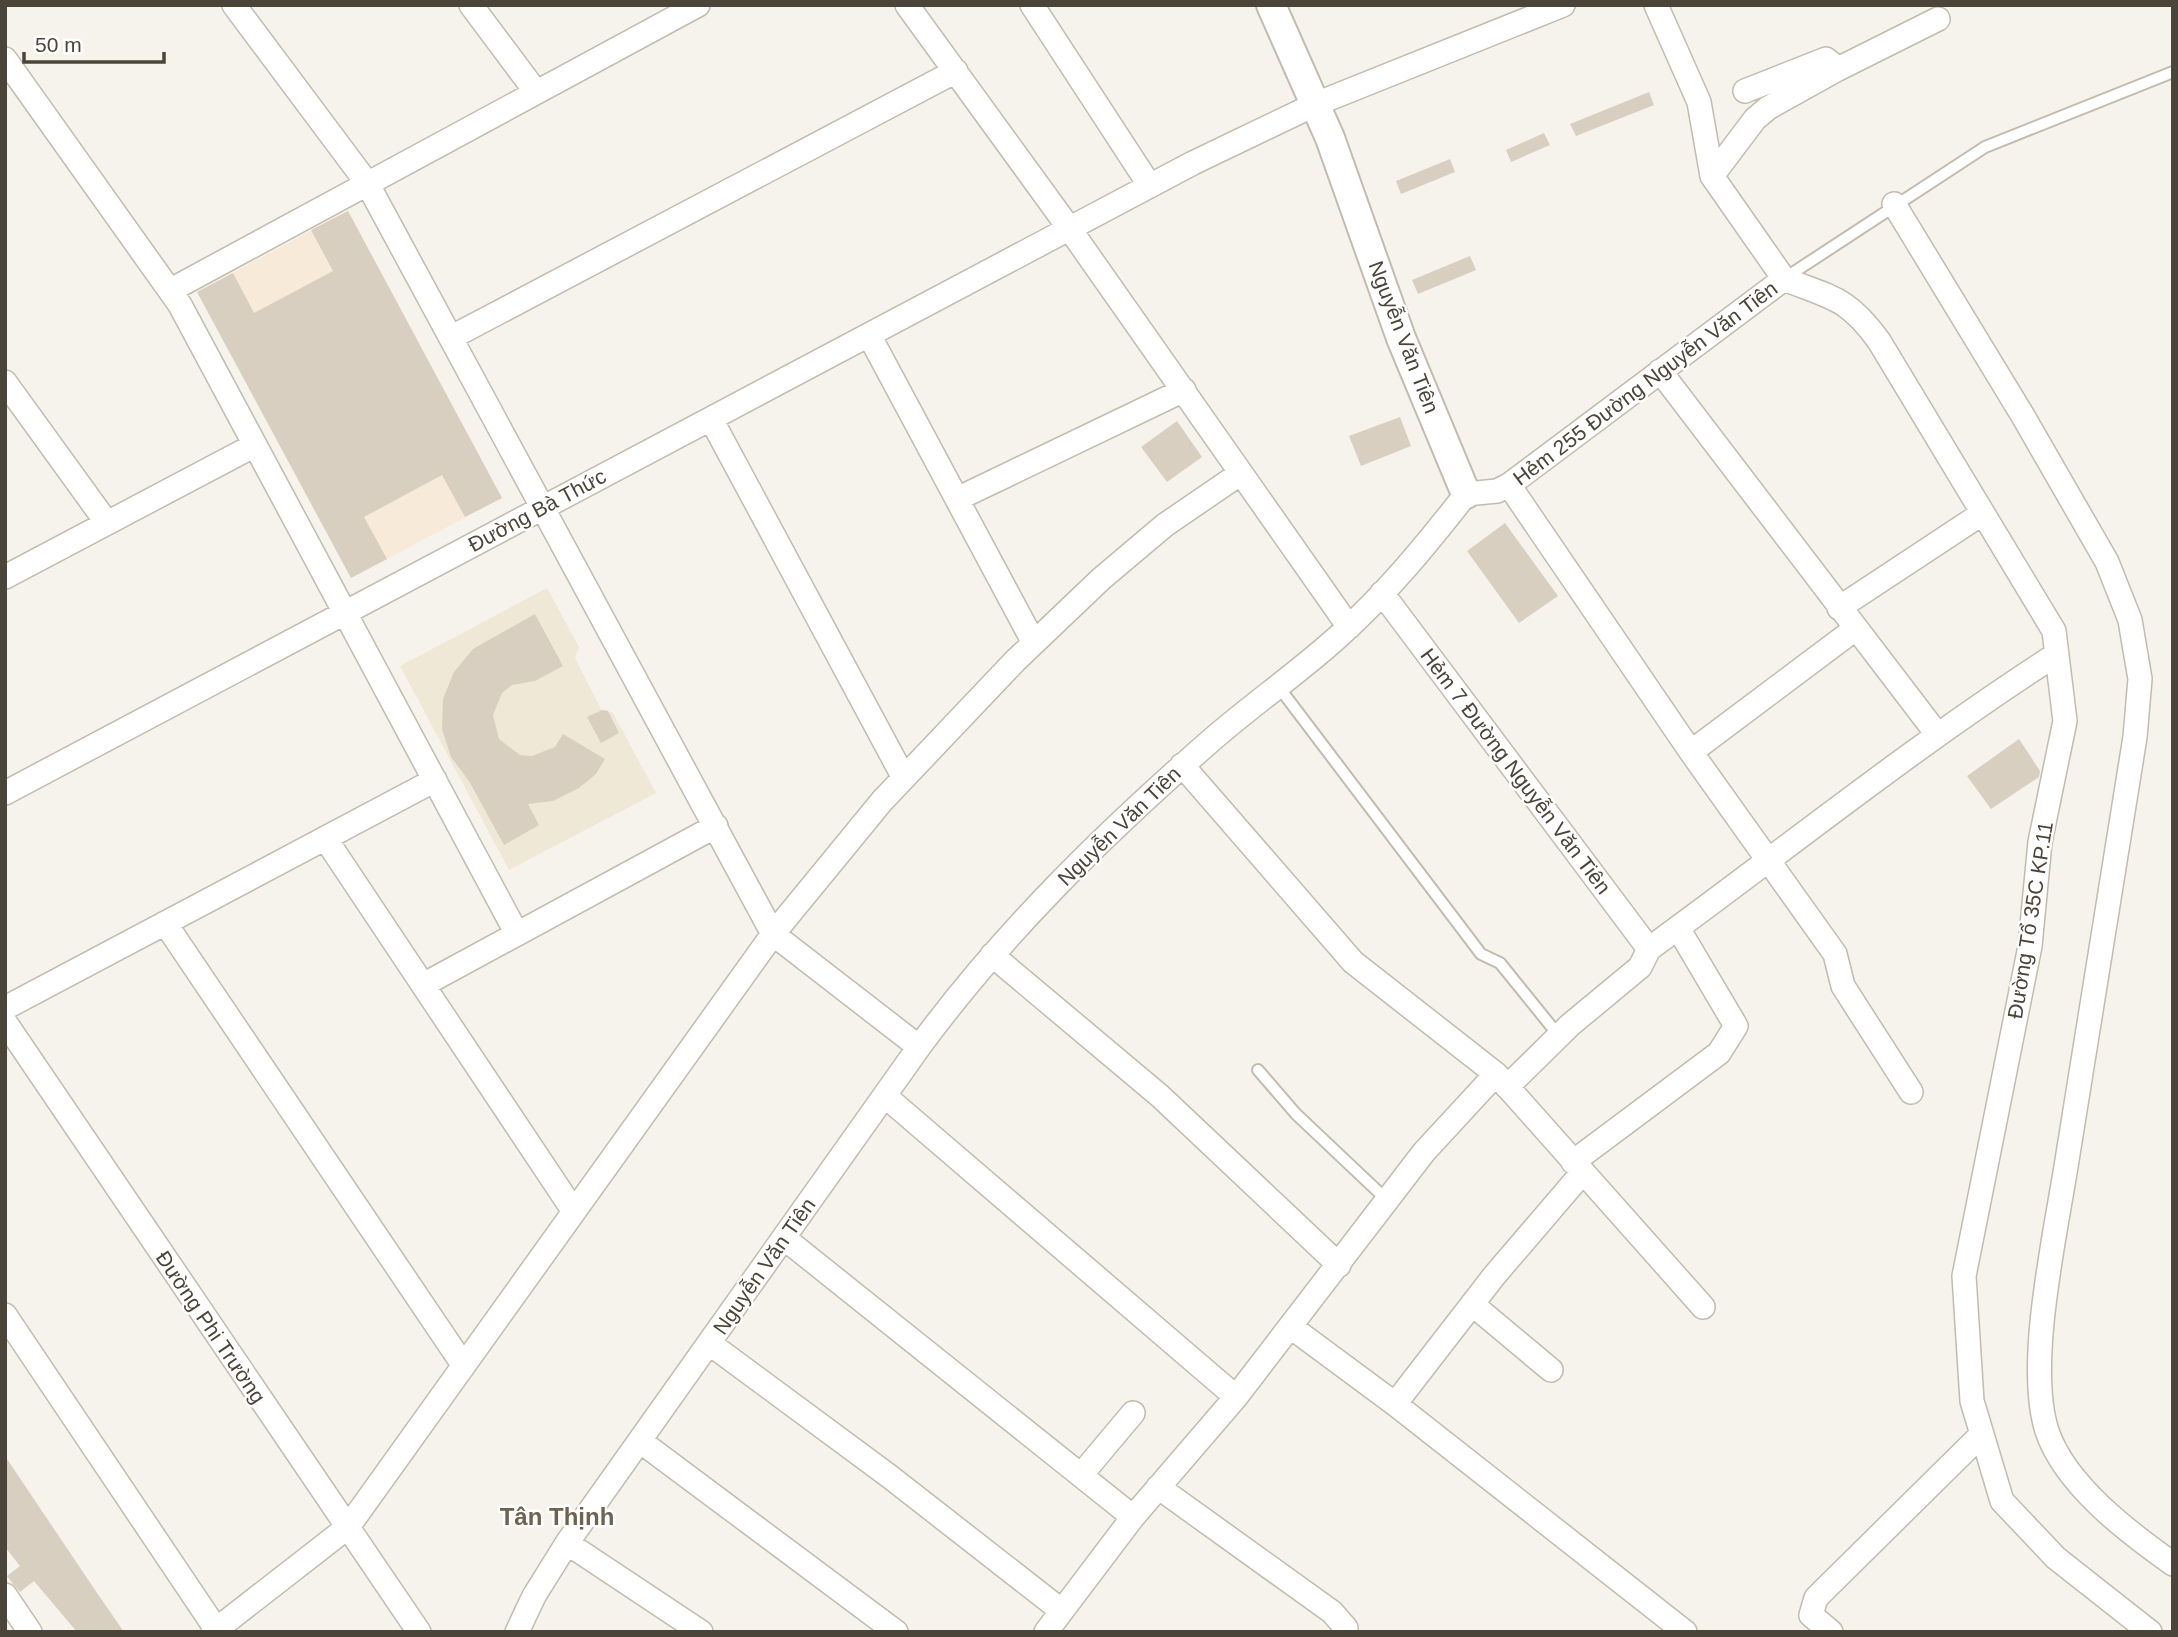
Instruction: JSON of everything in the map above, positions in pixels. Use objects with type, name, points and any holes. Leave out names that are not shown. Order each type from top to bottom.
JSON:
[{"type":"street","points":[[234,5],[367,183],[773,933],[919,1047]]},
{"type":"street","points":[[471,5],[536,92]]},
{"type":"street","points":[[907,5],[1069,228],[1349,627]]},
{"type":"street","points":[[1032,5],[1150,186]]},
{"type":"street","name":"Nguyễn Văn Tiên","points":[[517,1632],[534,1596],[567,1543],[919,1047],[992,955],[1058,884],[1182,765],[1349,627],[1382,593],[1466,494],[1449,447],[1401,338],[1350,191],[1316,104],[1271,5]]},
{"type":"street","name":"Đường Bà Thức","points":[[5,793],[1150,186],[1316,104],[1563,5]]},
{"type":"street","points":[[1656,5],[1699,102],[1712,176],[1784,279]]},
{"type":"street","points":[[171,290],[693,6]]},
{"type":"street","points":[[1712,176],[1755,119],[1768,108],[1938,19]]},
{"type":"street","points":[[5,59],[171,290],[517,934]]},
{"type":"street","points":[[1745,91],[1826,59],[1838,69]]},
{"type":"street","points":[[452,337],[956,71]]},
{"type":"street","points":[[1894,204],[2023,416],[2100,550],[2130,620],[2140,679],[2135,737],[2046,1292],[2038,1388],[2048,1433],[2069,1469],[2098,1505],[2173,1564]]},
{"type":"street","name":"Hẻm 255 Đường Nguyễn Văn Tiên","points":[[1466,494],[1497,491],[1509,485],[1784,279]]},
{"type":"street","name":"Đường Tổ 35C KP.11","points":[[1784,279],[1848,304],[1860,314],[1879,341],[2054,631],[2066,721],[2040,842],[2030,946],[1964,1276],[1972,1401],[2002,1501],[2056,1558],[2150,1632]]},
{"type":"street","points":[[869,335],[1034,643]]},
{"type":"street","points":[[1660,371],[1937,734]]},
{"type":"street","points":[[5,382],[107,523]]},
{"type":"street","points":[[957,499],[1184,390]]},
{"type":"street","points":[[710,419],[904,778]]},
{"type":"street","points":[[5,577],[255,445]]},
{"type":"street","points":[[5,1315],[216,1631],[348,1527],[462,1363],[773,933],[904,778],[1034,643],[1144,542],[1241,473]]},
{"type":"street","points":[[1509,485],[1691,752],[1835,954],[1843,986],[1911,1092]]},
{"type":"street","points":[[1839,608],[1983,513]]},
{"type":"street","name":"Hẻm 7 Đường Nguyễn Văn Tiên","points":[[1382,593],[1649,949]]},
{"type":"street","points":[[1691,752],[1855,629]]},
{"type":"street","points":[[1046,1632],[1133,1517],[1236,1397],[1424,1152],[1501,1081],[1640,967],[1649,949],[1937,734],[2057,654]]},
{"type":"street","points":[[1182,765],[1353,961],[1501,1081],[1703,1307]]},
{"type":"street","points":[[5,1008],[435,780]]},
{"type":"street","points":[[423,985],[716,826]]},
{"type":"street","points":[[325,838],[573,1210]]},
{"type":"street","points":[[165,923],[462,1363]]},
{"type":"street","points":[[1395,1404],[1578,1167],[1719,1053],[1736,1026],[1678,928]]},
{"type":"street","points":[[992,955],[1160,1096],[1339,1265]]},
{"type":"street","name":"Đường Phi Trường","points":[[5,1022],[419,1632]]},
{"type":"street","points":[[885,1096],[1236,1397]]},
{"type":"street","points":[[784,1238],[1133,1517]]},
{"type":"street","points":[[1472,1304],[1551,1370]]},
{"type":"street","points":[[1291,1327],[1395,1404],[1685,1632]]},
{"type":"street","points":[[709,1343],[889,1476],[1062,1611]]},
{"type":"street","points":[[1080,1475],[1133,1413]]},
{"type":"street","points":[[1831,1632],[1811,1615],[1816,1598],[1982,1434]]},
{"type":"street","points":[[640,1441],[896,1632]]},
{"type":"street","points":[[1158,1487],[1332,1612],[1346,1628],[1345,1632]]},
{"type":"street","points":[[567,1543],[701,1632]]},
{"type":"street","points":[[5,1595],[30,1632]]},
{"type":"lane","points":[[1784,279],[1894,204],[1985,147],[2173,72]]},
{"type":"lane","points":[[1278,685],[1481,954],[1500,963],[1559,1036]]},
{"type":"lane","points":[[1258,1070],[1296,1114],[1387,1200]]},
{"type":"shaded area","points":[[348,211],[502,498],[351,578],[197,292]]},
{"type":"shaded area","points":[[547,588],[579,647],[575,658],[601,709],[613,713],[656,793],[509,870],[400,666]]},
{"type":"building","points":[[1649,92],[1654,105],[1576,136],[1570,124]]},
{"type":"building","points":[[1544,133],[1550,145],[1511,162],[1506,150]]},
{"type":"building","points":[[1450,159],[1455,172],[1401,194],[1396,181]]},
{"type":"building","points":[[348,211],[502,498],[465,517],[442,475],[364,517],[387,559],[351,578],[197,292],[233,273],[254,313],[333,271],[311,230]]},
{"type":"building","points":[[1470,256],[1476,270],[1418,294],[1412,280]]},
{"type":"building","points":[[1400,417],[1411,446],[1361,466],[1349,436]]},
{"type":"building","points":[[1177,421],[1202,457],[1167,482],[1141,447]]},
{"type":"building","points":[[1505,523],[1558,596],[1519,623],[1467,551]]},
{"type":"building","points":[[535,614],[563,666],[535,681],[512,685],[502,693],[493,715],[499,739],[520,755],[532,756],[555,747],[563,734],[605,759],[596,774],[579,788],[553,801],[528,804],[539,825],[504,845],[469,781],[451,757],[442,729],[443,699],[454,672],[473,649]]},
{"type":"building","points":[[602,710],[608,711],[619,733],[601,743],[587,717]]},
{"type":"building","points":[[2019,739],[2040,771],[2039,777],[1991,809],[1967,776]]},
{"type":"building","points":[[5,1456],[124,1632],[77,1632],[34,1581],[20,1592],[7,1576],[20,1566],[5,1547]]},
{"type":"district","name":"Tân Thịnh","points":[[557,1516]]}]
